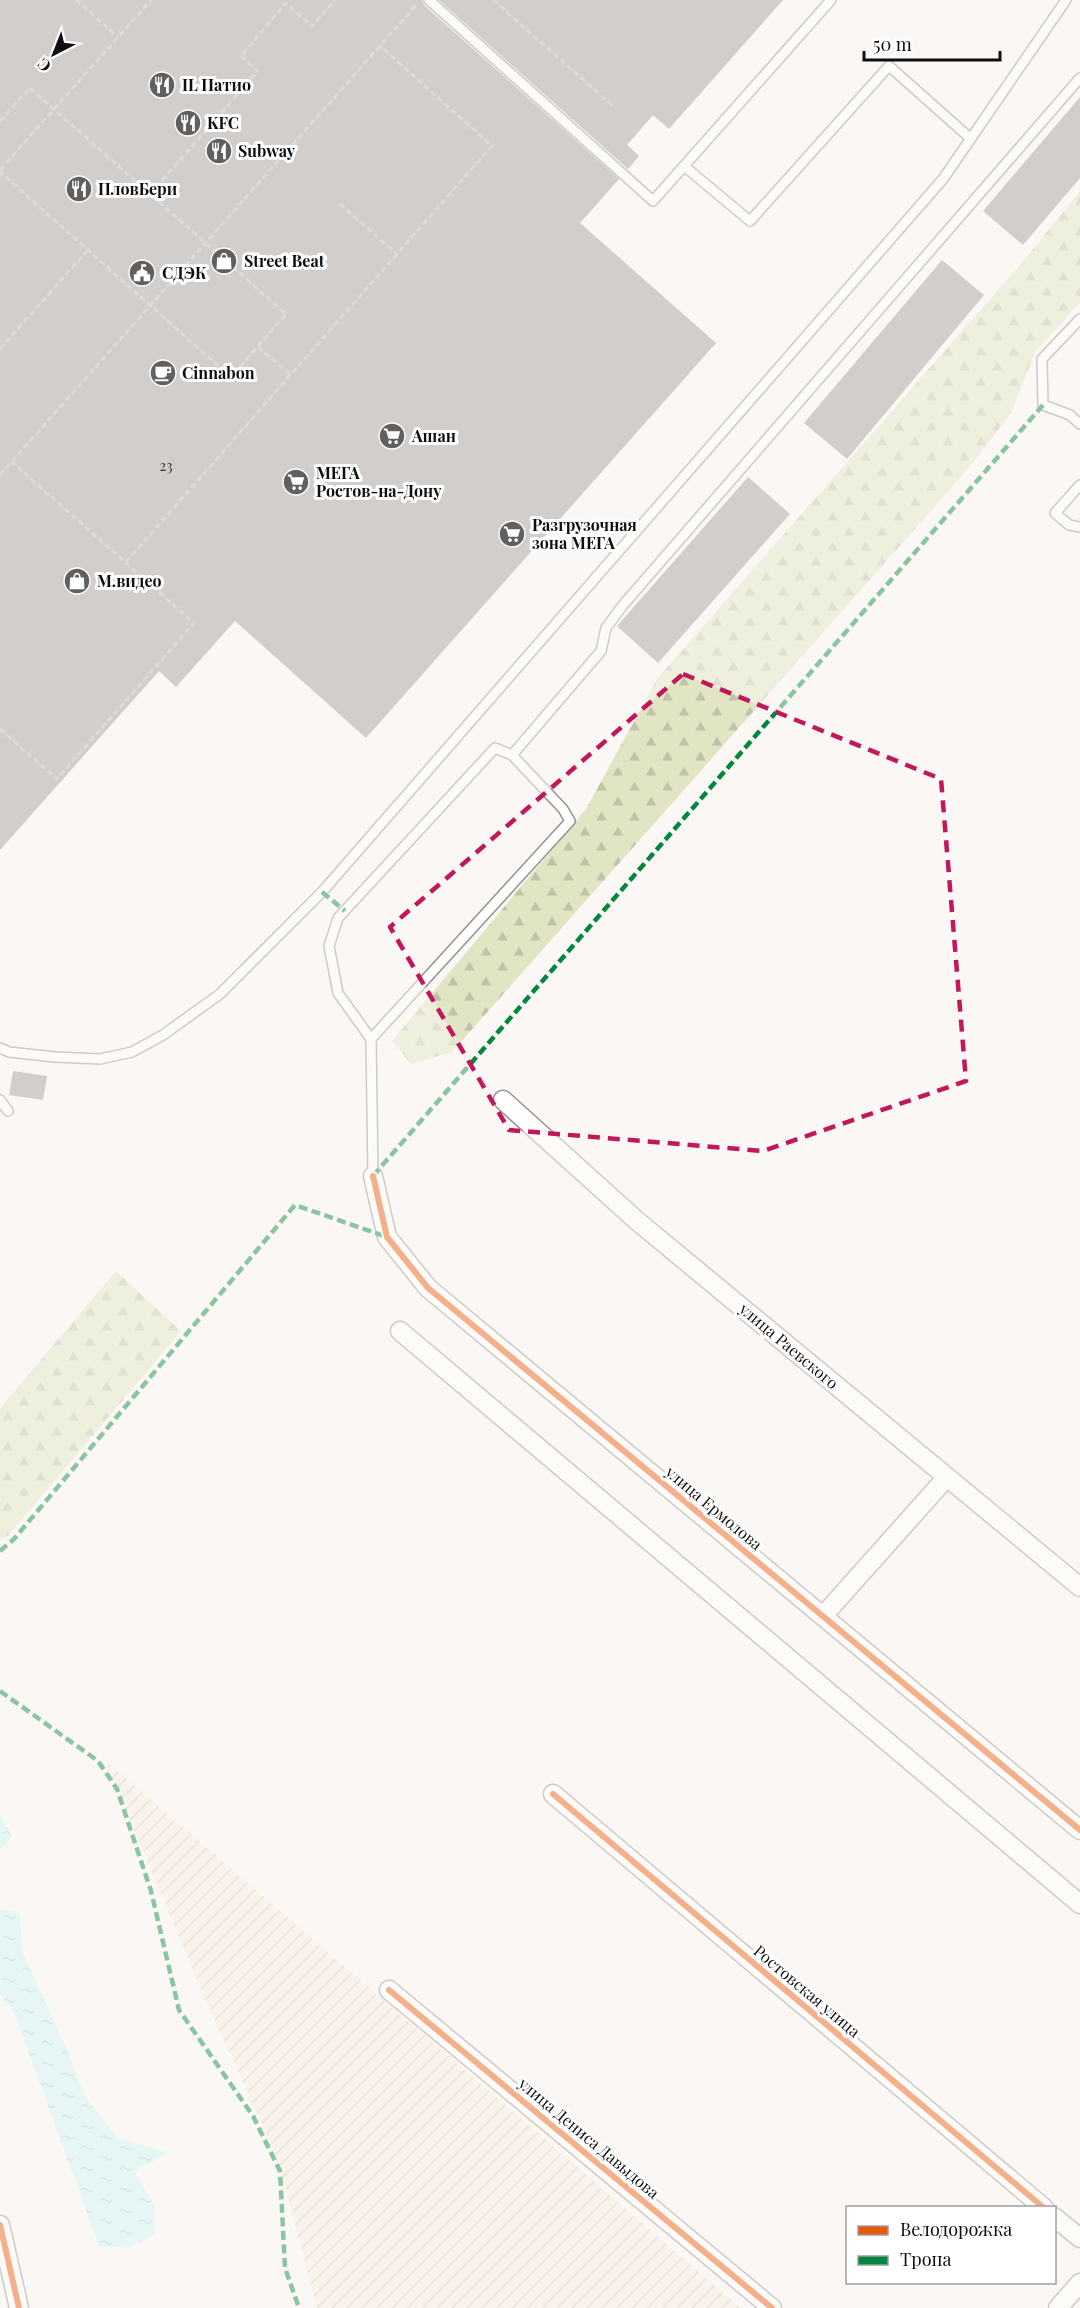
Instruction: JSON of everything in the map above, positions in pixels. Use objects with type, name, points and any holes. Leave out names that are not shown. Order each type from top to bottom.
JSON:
[{"type":"street","name":"улица Раевского","points":[[503,1100],[636,1220],[1080,1587]]},
{"type":"street","name":"улица Ермолова","points":[[373,1176],[387,1237],[428,1288],[1080,1830]]},
{"type":"street","points":[[400,1331],[1080,1904]]},
{"type":"street","points":[[823,1616],[947,1477]]},
{"type":"street","name":"Ростовская улица","points":[[553,1794],[1042,2206]]},
{"type":"street","name":"улица Дениса Давыдова","points":[[389,1990],[771,2308]]},
{"type":"street","points":[[1056,2219],[1080,2238]]},
{"type":"street","points":[[0,2225],[20,2308]]},
{"type":"street","points":[[1058,2308],[1080,2283]]},
{"type":"lane","points":[[429,0],[653,201],[831,0]]},
{"type":"lane","points":[[0,1048],[9,1052],[100,1059],[132,1052],[163,1035],[219,994],[322,892],[943,178],[1066,0]]},
{"type":"lane","points":[[684,166],[750,221],[889,66],[970,138]]},
{"type":"lane","points":[[512,755],[601,651],[606,628],[623,604],[1080,78]]},
{"type":"lane","points":[[1080,319],[1042,359],[1043,405],[1070,415],[1080,424]]},
{"type":"lane","points":[[1080,485],[1055,513],[1069,525],[1080,527]]},
{"type":"lane","points":[[371,1039],[570,821],[562,809],[512,755],[495,748],[338,918],[329,946],[338,993],[371,1039],[373,1176]]},
{"type":"lane","points":[[0,1100],[8,1111]]},
{"type":"path","points":[[76,0],[118,37]]},
{"type":"path","points":[[1,119],[30,87],[54,109],[286,314],[231,377],[0,171],[54,109],[151,0]]},
{"type":"path","points":[[150,194],[258,71],[241,56],[286,3],[312,26],[335,0]]},
{"type":"path","points":[[0,475],[421,0]]},
{"type":"path","points":[[493,0],[613,106]]},
{"type":"path","points":[[126,562],[492,146],[380,46]]},
{"type":"path","points":[[340,204],[397,254]]},
{"type":"path","points":[[0,349],[87,250]]},
{"type":"path","points":[[258,346],[291,375]]},
{"type":"path","points":[[0,729],[57,779],[194,622],[12,462]]},
{"type":"highlighted area","points":[[683,674],[941,779],[966,1081],[763,1151],[509,1130],[390,927]]},
{"type":"shaded area","points":[[105,1760],[741,2308],[317,2308],[278,2160],[203,1994]]},
{"type":"green space","points":[[1080,191],[1080,303],[1035,352],[1011,413],[967,470],[452,1052],[411,1064],[392,1041],[586,809],[657,679],[1026,258]]},
{"type":"green space","points":[[116,1271],[181,1331],[8,1536],[0,1539],[0,1408]]},
{"type":"water","points":[[0,1813],[12,1837],[0,1850]]},
{"type":"water","points":[[0,1909],[20,1913],[22,1951],[65,2045],[84,2095],[118,2138],[169,2153],[134,2171],[154,2205],[155,2234],[128,2248],[99,2246],[15,2015],[0,1993]]},
{"type":"building","name":"МЕГА Ростов-на-Дону","points":[[0,0],[422,0],[424,5],[619,179],[580,223],[716,343],[366,738],[235,621],[176,687],[159,671],[0,850]]},
{"type":"building","points":[[439,0],[783,0],[669,129],[653,115],[627,145],[639,156],[628,169]]},
{"type":"building","points":[[1080,97],[1080,178],[1023,245],[983,211]]},
{"type":"building","points":[[942,260],[984,295],[847,459],[804,423]]},
{"type":"building","points":[[748,477],[790,514],[658,663],[617,626]]},
{"type":"building","points":[[13,1071],[47,1076],[43,1100],[9,1095]]},
{"type":"marked path","points":[[373,1176],[1043,405]]},
{"type":"marked path","points":[[322,892],[345,911]]},
{"type":"marked path","points":[[0,1551],[14,1539],[295,1205],[387,1237]]},
{"type":"marked path","points":[[0,1691],[98,1761],[117,1789],[151,1891],[179,2010],[253,2116],[280,2171],[285,2268],[299,2308]]},
{"type":"cycle path","points":[[373,1176],[387,1237],[428,1288],[1080,1830]]},
{"type":"cycle path","points":[[553,1794],[1042,2206]]},
{"type":"cycle path","points":[[389,1990],[772,2308]]},
{"type":"cycle path","points":[[0,2225],[19,2308]]},
{"type":"place","name":"IL Патио","points":[[162,85]]},
{"type":"place","name":"KFC","points":[[188,123]]},
{"type":"place","name":"Subway","points":[[219,151]]},
{"type":"place","name":"ПловБери","points":[[79,189]]},
{"type":"place","name":"Street Beat","points":[[224,261]]},
{"type":"place","name":"СДЭК","points":[[142,273]]},
{"type":"place","name":"Cinnabon","points":[[163,373]]},
{"type":"place","name":"Ашан","points":[[392,436]]},
{"type":"place","name":"МЕГА Ростов-на-Дону","points":[[296,482]]},
{"type":"place","name":"Разгрузочная зона МЕГА","points":[[512,534]]},
{"type":"place","name":"М.видео","points":[[77,581]]}]
